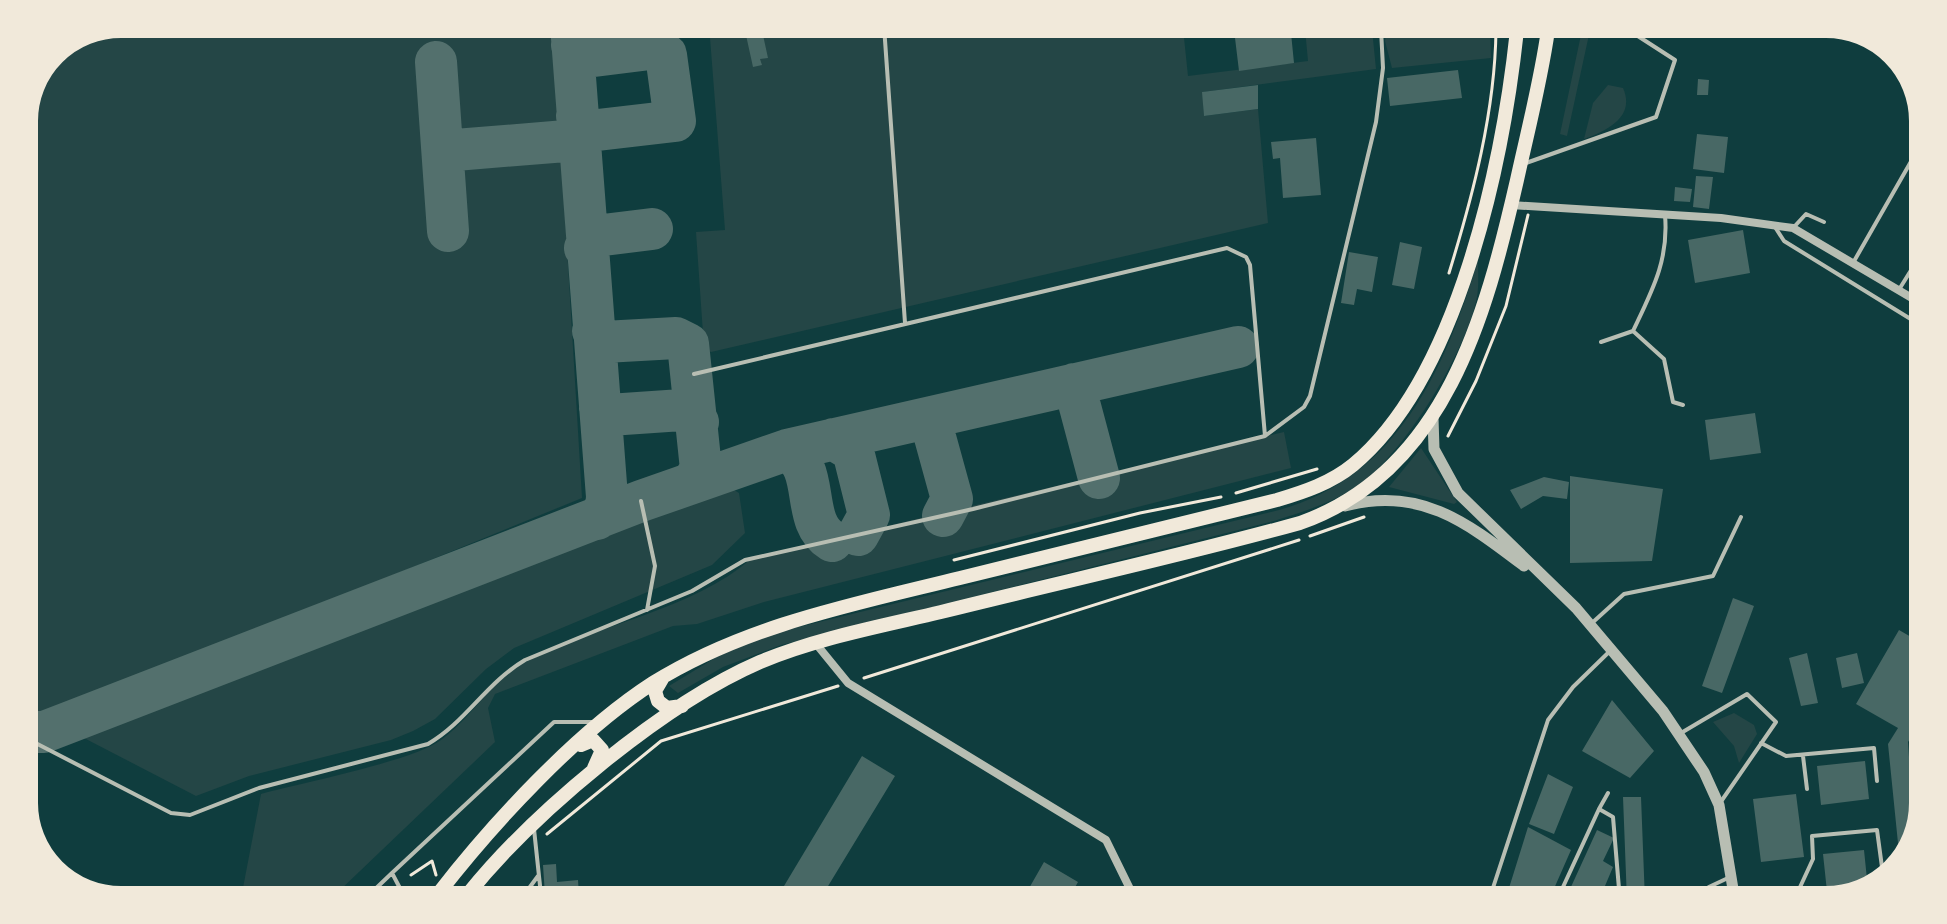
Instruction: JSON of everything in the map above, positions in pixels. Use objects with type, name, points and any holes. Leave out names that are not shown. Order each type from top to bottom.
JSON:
[{"type":"main road","points":[[438,888],[504,816],[603,722],[665,676],[716,648],[777,625],[1277,500],[1319,486],[1352,466],[1377,442],[1421,379],[1460,293],[1489,184],[1516,36]]},
{"type":"main road","points":[[473,888],[533,822],[586,778],[689,703],[763,661],[1266,532],[1340,507],[1383,477],[1433,417],[1473,336],[1511,205],[1547,36]]},
{"type":"main road","points":[[665,676],[656,687],[658,701],[673,709],[689,703]]},
{"type":"main road","points":[[559,763],[593,740],[602,754],[586,778]]},
{"type":"street","points":[[1511,205],[1665,215],[1793,228],[1911,298]]},
{"type":"street","points":[[1433,417],[1434,449],[1458,493],[1591,625],[1679,734],[1704,772],[1719,805],[1733,888]]},
{"type":"street","points":[[1340,507],[1377,498],[1394,498],[1449,515],[1490,540],[1576,608]]},
{"type":"street","points":[[817,645],[848,683],[1106,840],[1130,888]]},
{"type":"lane","points":[[885,36],[905,324]]},
{"type":"lane","points":[[36,743],[171,813],[190,815],[259,788],[428,744],[450,729],[500,675],[525,660],[692,591],[745,560],[973,509],[1265,436],[1304,407],[1310,396],[1376,122],[1383,68],[1381,36]]},
{"type":"lane","points":[[1520,165],[1656,117],[1675,60],[1638,36]]},
{"type":"lane","points":[[1853,263],[1911,162]]},
{"type":"lane","points":[[1793,228],[1806,214],[1824,222]]},
{"type":"lane","points":[[1601,342],[1633,331],[1660,275],[1667,244],[1665,215]]},
{"type":"lane","points":[[1774,225],[1784,241],[1911,319]]},
{"type":"lane","points":[[694,374],[1227,248],[1238,252],[1250,265],[1265,436]]},
{"type":"lane","points":[[1898,290],[1911,270]]},
{"type":"lane","points":[[1633,331],[1664,359],[1673,402],[1683,405]]},
{"type":"lane","points":[[641,501],[655,566],[647,610]]},
{"type":"lane","points":[[1591,625],[1624,594],[1713,576],[1741,517]]},
{"type":"lane","points":[[1493,888],[1548,720],[1573,687],[1611,650]]},
{"type":"lane","points":[[1679,734],[1747,694],[1776,722],[1719,805]]},
{"type":"lane","points":[[376,888],[554,722],[603,722]]},
{"type":"lane","points":[[1761,743],[1786,756],[1874,748],[1877,781]]},
{"type":"lane","points":[[1803,756],[1807,789]]},
{"type":"lane","points":[[1563,888],[1608,793]]},
{"type":"lane","points":[[1599,809],[1613,817],[1618,888]]},
{"type":"lane","points":[[533,822],[541,888]]},
{"type":"lane","points":[[1800,888],[1813,859],[1812,836],[1877,830],[1882,866]]},
{"type":"lane","points":[[392,873],[400,888]]},
{"type":"lane","points":[[529,888],[540,874]]},
{"type":"lane","points":[[1709,887],[1732,876]]},
{"type":"path","points":[[1445,441],[1476,381],[1506,306],[1530,208]]},
{"type":"path","points":[[536,842],[661,741],[1057,614],[1245,559],[1372,514]]},
{"type":"path","points":[[411,875],[432,861],[438,888]]},
{"type":"shaded area","points":[[121,36],[554,36],[561,130],[456,143],[448,46],[420,50],[436,246],[463,244],[458,159],[561,147],[582,498],[46,717],[36,712],[36,116],[39,99],[54,69],[79,47]]},
{"type":"shaded area","points":[[710,36],[1184,36],[1188,76],[1308,61],[1306,36],[1373,36],[1376,69],[1203,92],[1204,116],[1258,109],[1268,223],[711,352],[704,348],[696,232],[725,230]]},
{"type":"shaded area","points":[[1386,36],[1490,36],[1491,58],[1392,68]]},
{"type":"shaded area","points":[[1581,36],[1589,36],[1567,136],[1560,134]]},
{"type":"shaded area","points":[[1608,85],[1623,88],[1626,98],[1622,115],[1609,127],[1584,139],[1593,103]]},
{"type":"shaded area","points":[[1478,260],[1478,292],[1471,319],[1448,371],[1398,446],[1363,482],[1342,495],[1274,521],[781,645],[723,667],[678,693],[669,686],[720,655],[774,633],[1279,510],[1320,494],[1356,472],[1386,445],[1411,414],[1450,340]]},
{"type":"shaded area","points":[[1284,432],[1291,468],[764,602],[697,624],[673,626],[495,694],[488,708],[495,742],[342,888],[243,888],[261,794],[382,763],[427,748],[452,731],[502,679],[526,662],[582,637],[673,604],[728,576],[752,558]]},
{"type":"shaded area","points":[[1421,448],[1457,502],[1454,504],[1389,487]]},
{"type":"shaded area","points":[[726,485],[739,493],[745,533],[712,565],[514,648],[486,669],[435,719],[391,740],[249,776],[196,796],[84,738]]},
{"type":"shaded area","points":[[1734,713],[1754,725],[1757,734],[1739,763],[1734,746],[1713,722]]},
{"type":"building","points":[[746,36],[763,36],[768,58],[760,59],[762,65],[753,67]]},
{"type":"building","points":[[1291,36],[1294,63],[1239,71],[1235,38]]},
{"type":"building","points":[[1458,70],[1462,98],[1390,106],[1387,78]]},
{"type":"building","points":[[1698,79],[1709,80],[1708,95],[1697,95]]},
{"type":"building","points":[[1258,85],[1258,109],[1204,116],[1202,92]]},
{"type":"building","points":[[1697,134],[1728,137],[1724,173],[1693,169]]},
{"type":"building","points":[[1316,138],[1321,195],[1283,198],[1280,158],[1273,159],[1271,142]]},
{"type":"building","points":[[1696,176],[1713,177],[1709,209],[1693,207]]},
{"type":"building","points":[[1675,187],[1692,189],[1690,202],[1674,201]]},
{"type":"building","points":[[1743,230],[1750,273],[1695,283],[1688,240]]},
{"type":"building","points":[[1400,242],[1422,247],[1414,289],[1392,285]]},
{"type":"building","points":[[1349,252],[1378,257],[1372,292],[1357,289],[1354,305],[1341,303]]},
{"type":"building","points":[[1755,413],[1761,453],[1710,460],[1705,420]]},
{"type":"building","points":[[1570,476],[1663,489],[1652,561],[1570,563]]},
{"type":"building","points":[[1544,477],[1569,482],[1567,499],[1543,496],[1521,509],[1510,490]]},
{"type":"building","points":[[1733,598],[1754,606],[1722,693],[1702,686]]},
{"type":"building","points":[[1899,630],[1911,637],[1911,737],[1908,742],[1911,803],[1905,835],[1898,847],[1888,744],[1898,728],[1856,704]]},
{"type":"building","points":[[1807,653],[1818,703],[1801,706],[1789,658]]},
{"type":"building","points":[[1857,653],[1864,683],[1842,688],[1836,658]]},
{"type":"building","points":[[1612,700],[1654,751],[1630,778],[1582,751]]},
{"type":"building","points":[[862,756],[895,776],[827,888],[783,888]]},
{"type":"building","points":[[1865,761],[1869,799],[1821,805],[1817,766]]},
{"type":"building","points":[[1548,774],[1573,787],[1554,834],[1529,824]]},
{"type":"building","points":[[1796,794],[1804,857],[1761,862],[1753,799]]},
{"type":"building","points":[[1623,797],[1641,797],[1644,888],[1626,888]]},
{"type":"building","points":[[1528,827],[1571,850],[1554,888],[1509,888]]},
{"type":"building","points":[[1597,830],[1614,838],[1603,861],[1613,867],[1604,888],[1570,888]]},
{"type":"building","points":[[1864,850],[1867,877],[1827,888],[1823,854]]},
{"type":"building","points":[[1044,862],[1078,882],[1075,888],[1029,888]]},
{"type":"building","points":[[556,864],[557,882],[578,880],[579,888],[545,888],[543,865]]},
{"type":"taxiway","points":[[572,36],[607,497],[606,507],[597,519]]},
{"type":"taxiway","points":[[572,45],[580,56],[586,57],[650,49],[666,55],[675,121],[589,131],[580,126],[577,116]]},
{"type":"taxiway","points":[[436,62],[448,231]]},
{"type":"taxiway","points":[[443,151],[578,140]]},
{"type":"taxiway","points":[[585,248],[595,236],[652,229]]},
{"type":"taxiway","points":[[593,331],[604,342],[676,338],[688,344],[701,469],[692,483]]},
{"type":"taxiway","points":[[36,732],[44,732],[641,501],[787,450],[1238,347]]},
{"type":"taxiway","points":[[1074,384],[1099,478]]},
{"type":"taxiway","points":[[600,408],[609,415],[682,410],[698,422]]},
{"type":"taxiway","points":[[930,419],[952,499],[943,516]]},
{"type":"taxiway","points":[[833,439],[853,451],[869,515],[858,535]]},
{"type":"taxiway","points":[[787,450],[798,458],[804,469],[816,521],[832,541]]}]
